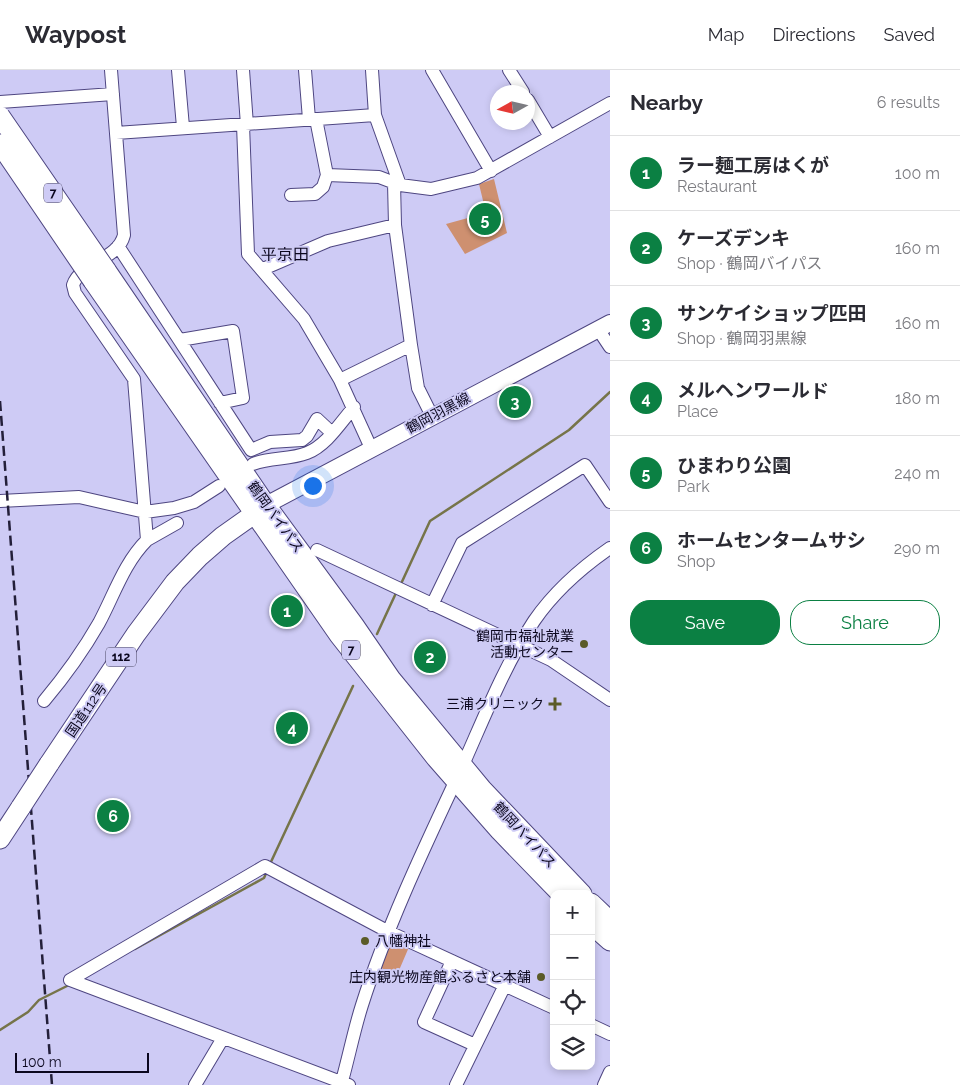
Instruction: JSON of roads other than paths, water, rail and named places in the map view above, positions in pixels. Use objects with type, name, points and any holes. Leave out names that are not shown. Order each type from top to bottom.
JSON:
[{"type":"highway","name":"鶴岡バイパス","points":[[0,116],[100,275],[260,510],[339,635],[558,890]]},
{"type":"highway","name":"鶴岡バイパス","points":[[0,144],[100,275]]},
{"type":"highway","name":"国道112号","points":[[0,840],[136,634],[175,582],[206,551],[260,510]]},
{"type":"highway","name":"鶴岡バイパス","points":[[459,774],[578,890]]},
{"type":"highway","points":[[595,907],[610,921]]},
{"type":"highway","points":[[595,928],[610,941]]},
{"type":"main road","name":"鶴岡羽黒線","points":[[260,510],[371,448],[604,326]]},
{"type":"street","points":[[111,70],[124,235],[118,246],[80,273],[74,285],[75,292],[134,379],[147,540]]},
{"type":"street","points":[[178,70],[183,127]]},
{"type":"street","points":[[243,70],[247,248],[252,260],[263,269],[304,319],[340,380],[354,407],[371,448]]},
{"type":"street","points":[[291,195],[308,196],[319,192],[327,174],[313,119],[306,70]]},
{"type":"street","points":[[372,70],[376,115],[397,184],[395,225],[418,388],[432,416]]},
{"type":"street","points":[[432,70],[491,171]]},
{"type":"street","points":[[510,70],[519,85]]},
{"type":"street","points":[[0,102],[113,94]]},
{"type":"street","points":[[327,174],[379,177],[397,184],[431,188],[477,178],[610,103]]},
{"type":"street","points":[[535,112],[550,137]]},
{"type":"street","points":[[116,133],[376,115]]},
{"type":"street","points":[[263,269],[328,240],[395,225]]},
{"type":"street","points":[[118,246],[251,450],[270,442],[302,440],[307,436],[317,419],[332,433]]},
{"type":"street","points":[[604,326],[610,347]]},
{"type":"street","points":[[180,340],[233,331],[243,398],[220,403]]},
{"type":"street","points":[[340,380],[411,345]]},
{"type":"street","points":[[253,464],[267,459],[307,453],[324,443],[354,407]]},
{"type":"street","points":[[432,605],[462,543],[585,465],[610,502]]},
{"type":"street","points":[[0,501],[79,497],[145,512],[174,508],[194,502],[220,486]]},
{"type":"street","points":[[44,701],[76,663],[136,553],[147,540],[177,523]]},
{"type":"street","points":[[550,1006],[389,932],[265,866],[70,980],[346,1083],[362,1004],[389,932],[519,645],[534,621],[557,593],[583,568],[610,548]]},
{"type":"street","points":[[317,550],[560,664],[610,700]]},
{"type":"street","points":[[452,961],[424,1022],[475,1046]]},
{"type":"street","points":[[456,1085],[505,985]]},
{"type":"street","points":[[595,1027],[610,1034]]},
{"type":"street","points":[[195,1085],[223,1038]]},
{"type":"street","points":[[604,1085],[610,1072]]},
{"type":"waterway","points":[[400,586],[430,521],[569,430],[610,392]]},
{"type":"waterway","points":[[377,634],[396,593]]},
{"type":"waterway","points":[[270,864],[353,686]]},
{"type":"waterway","points":[[135,949],[264,878],[267,871]]},
{"type":"waterway","points":[[0,1030],[28,1012],[39,1000],[71,984]]},
{"type":"railway","points":[[0,401],[52,1085]]},
{"type":"place","name":"ひまわり公園","points":[[485,219]]},
{"type":"place","name":"サンケイショップ匹田","points":[[515,402]]},
{"type":"place","name":"ラー麺工房はくが","points":[[287,611]]},
{"type":"place","name":"鶴岡市福祉就業 活動センター","points":[[584,644]]},
{"type":"place","name":"ケーズデンキ","points":[[430,657]]},
{"type":"place","name":"三浦クリニック","points":[[555,704]]},
{"type":"place","name":"メルヘンワールド","points":[[292,728]]},
{"type":"place","name":"ホームセンタームサシ","points":[[113,816]]},
{"type":"place","name":"八幡神社","points":[[365,941]]},
{"type":"place","name":"庄内観光物産館ふるさと本舗","points":[[541,977]]},
{"type":"district","name":"平京田","points":[[285,254]]}]
